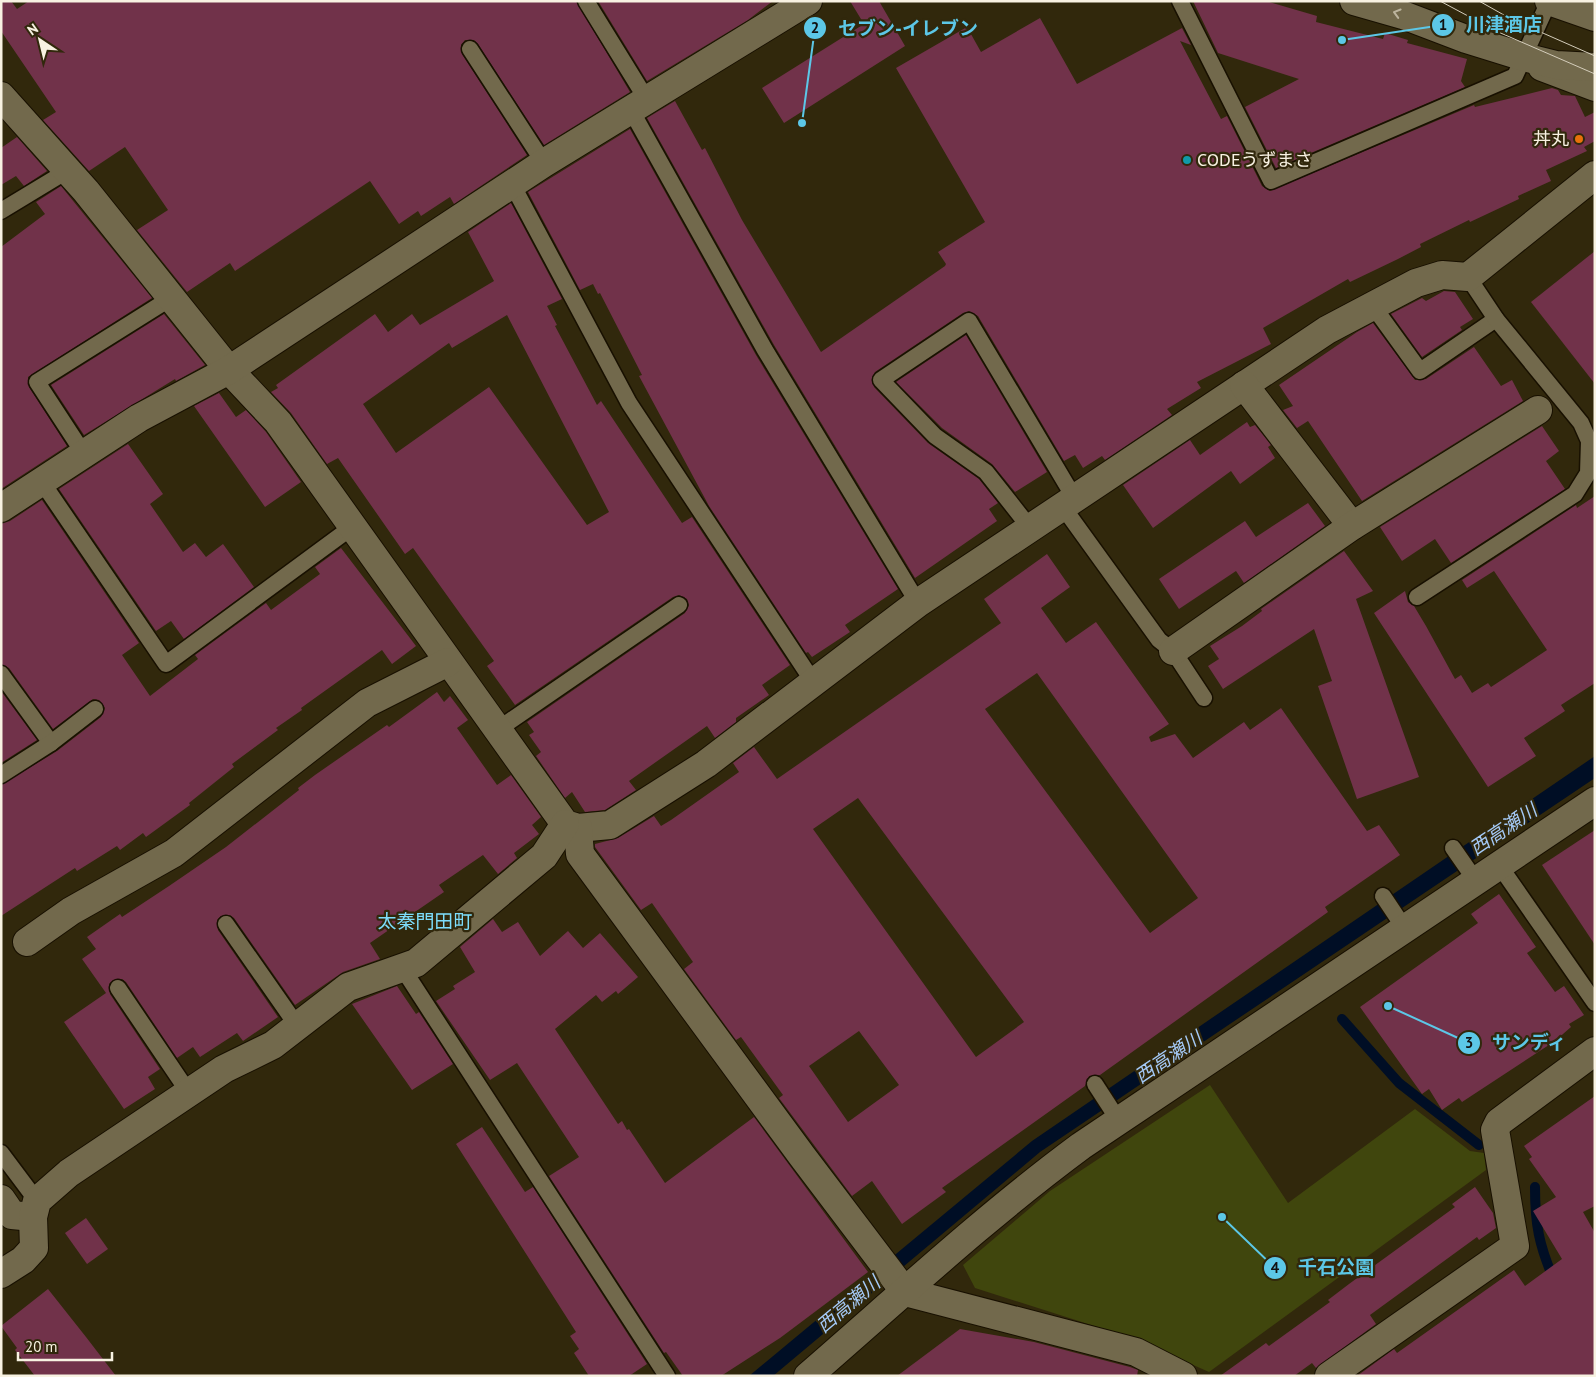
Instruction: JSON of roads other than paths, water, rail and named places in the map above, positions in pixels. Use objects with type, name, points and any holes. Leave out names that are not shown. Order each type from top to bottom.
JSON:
[{"type":"street","points":[[1,508],[139,418],[230,370],[544,163],[808,1]]},
{"type":"street","points":[[1354,1],[1403,15],[1466,39],[1524,57],[1556,65],[1595,67]]},
{"type":"street","points":[[1549,1],[1595,17]]},
{"type":"street","points":[[1524,57],[1538,65],[1595,87]]},
{"type":"street","points":[[1,96],[86,190],[230,370],[278,422],[497,730],[572,826],[580,854],[894,1278],[1136,1352],[1183,1376]]},
{"type":"street","points":[[1,1199],[12,1215],[35,1209],[69,1173],[224,1069],[273,1045],[348,987],[416,963],[544,856],[572,826],[610,825],[706,764],[918,603],[1327,330],[1416,283],[1442,275],[1468,277],[1595,175]]},
{"type":"street","points":[[1244,385],[1352,526]]},
{"type":"street","points":[[1173,651],[1352,526],[1538,410]]},
{"type":"street","points":[[27,942],[71,911],[174,853],[368,703],[448,662]]},
{"type":"street","points":[[808,1376],[894,1278],[1038,1178],[1117,1117],[1471,874],[1499,865],[1595,802]]},
{"type":"street","points":[[1329,1376],[1515,1246],[1495,1130],[1499,1122],[1595,1052]]},
{"type":"street","points":[[1,1274],[23,1260],[34,1248],[35,1209]]},
{"type":"lane","points":[[586,1],[765,350],[918,603]]},
{"type":"lane","points":[[1180,1],[1271,181],[1515,76],[1549,1]]},
{"type":"lane","points":[[470,49],[544,163]]},
{"type":"lane","points":[[1,211],[67,171]]},
{"type":"lane","points":[[512,184],[629,402],[814,683]]},
{"type":"lane","points":[[1417,597],[1575,494],[1588,473],[1589,441],[1581,423],[1496,319],[1468,277]]},
{"type":"lane","points":[[84,454],[37,382],[171,298]]},
{"type":"lane","points":[[1373,306],[1420,371],[1496,319]]},
{"type":"lane","points":[[1031,528],[986,472],[935,436],[881,380],[969,321],[1069,503],[1160,640],[1173,651],[1204,698]]},
{"type":"lane","points":[[42,482],[166,664],[352,527]]},
{"type":"lane","points":[[497,730],[679,604]]},
{"type":"lane","points":[[1,674],[50,743]]},
{"type":"lane","points":[[1,775],[50,743],[95,709]]},
{"type":"lane","points":[[1454,848],[1471,874]]},
{"type":"lane","points":[[1499,865],[1595,1003]]},
{"type":"lane","points":[[1383,896],[1401,922]]},
{"type":"lane","points":[[226,924],[298,1027]]},
{"type":"lane","points":[[403,969],[667,1376]]},
{"type":"lane","points":[[118,988],[189,1093]]},
{"type":"lane","points":[[1095,1084],[1117,1117]]},
{"type":"lane","points":[[1,1153],[35,1209]]},
{"type":"water","name":"西高瀬川","points":[[1595,756],[1595,778],[1040,1152],[773,1376],[749,1376],[1032,1141]]},
{"type":"waterway","points":[[1342,1019],[1399,1083],[1479,1145]]},
{"type":"waterway","points":[[1535,1187],[1539,1235],[1554,1280]]},
{"type":"tram line","points":[[1440,1],[1496,31],[1595,74]]},
{"type":"tram line","points":[[1479,1],[1511,19],[1595,56]]},
{"type":"place","name":"川津酒店","points":[[1342,40]]},
{"type":"place","name":"セブン-イレブン","points":[[802,123]]},
{"type":"place","name":"丼丸","points":[[1579,139]]},
{"type":"place","name":"CODEうずまさ","points":[[1187,160]]},
{"type":"place","name":"サンディ","points":[[1388,1006]]},
{"type":"place","name":"千石公園","points":[[1222,1217]]},
{"type":"district","name":"太秦門田町","points":[[425,921]]}]
